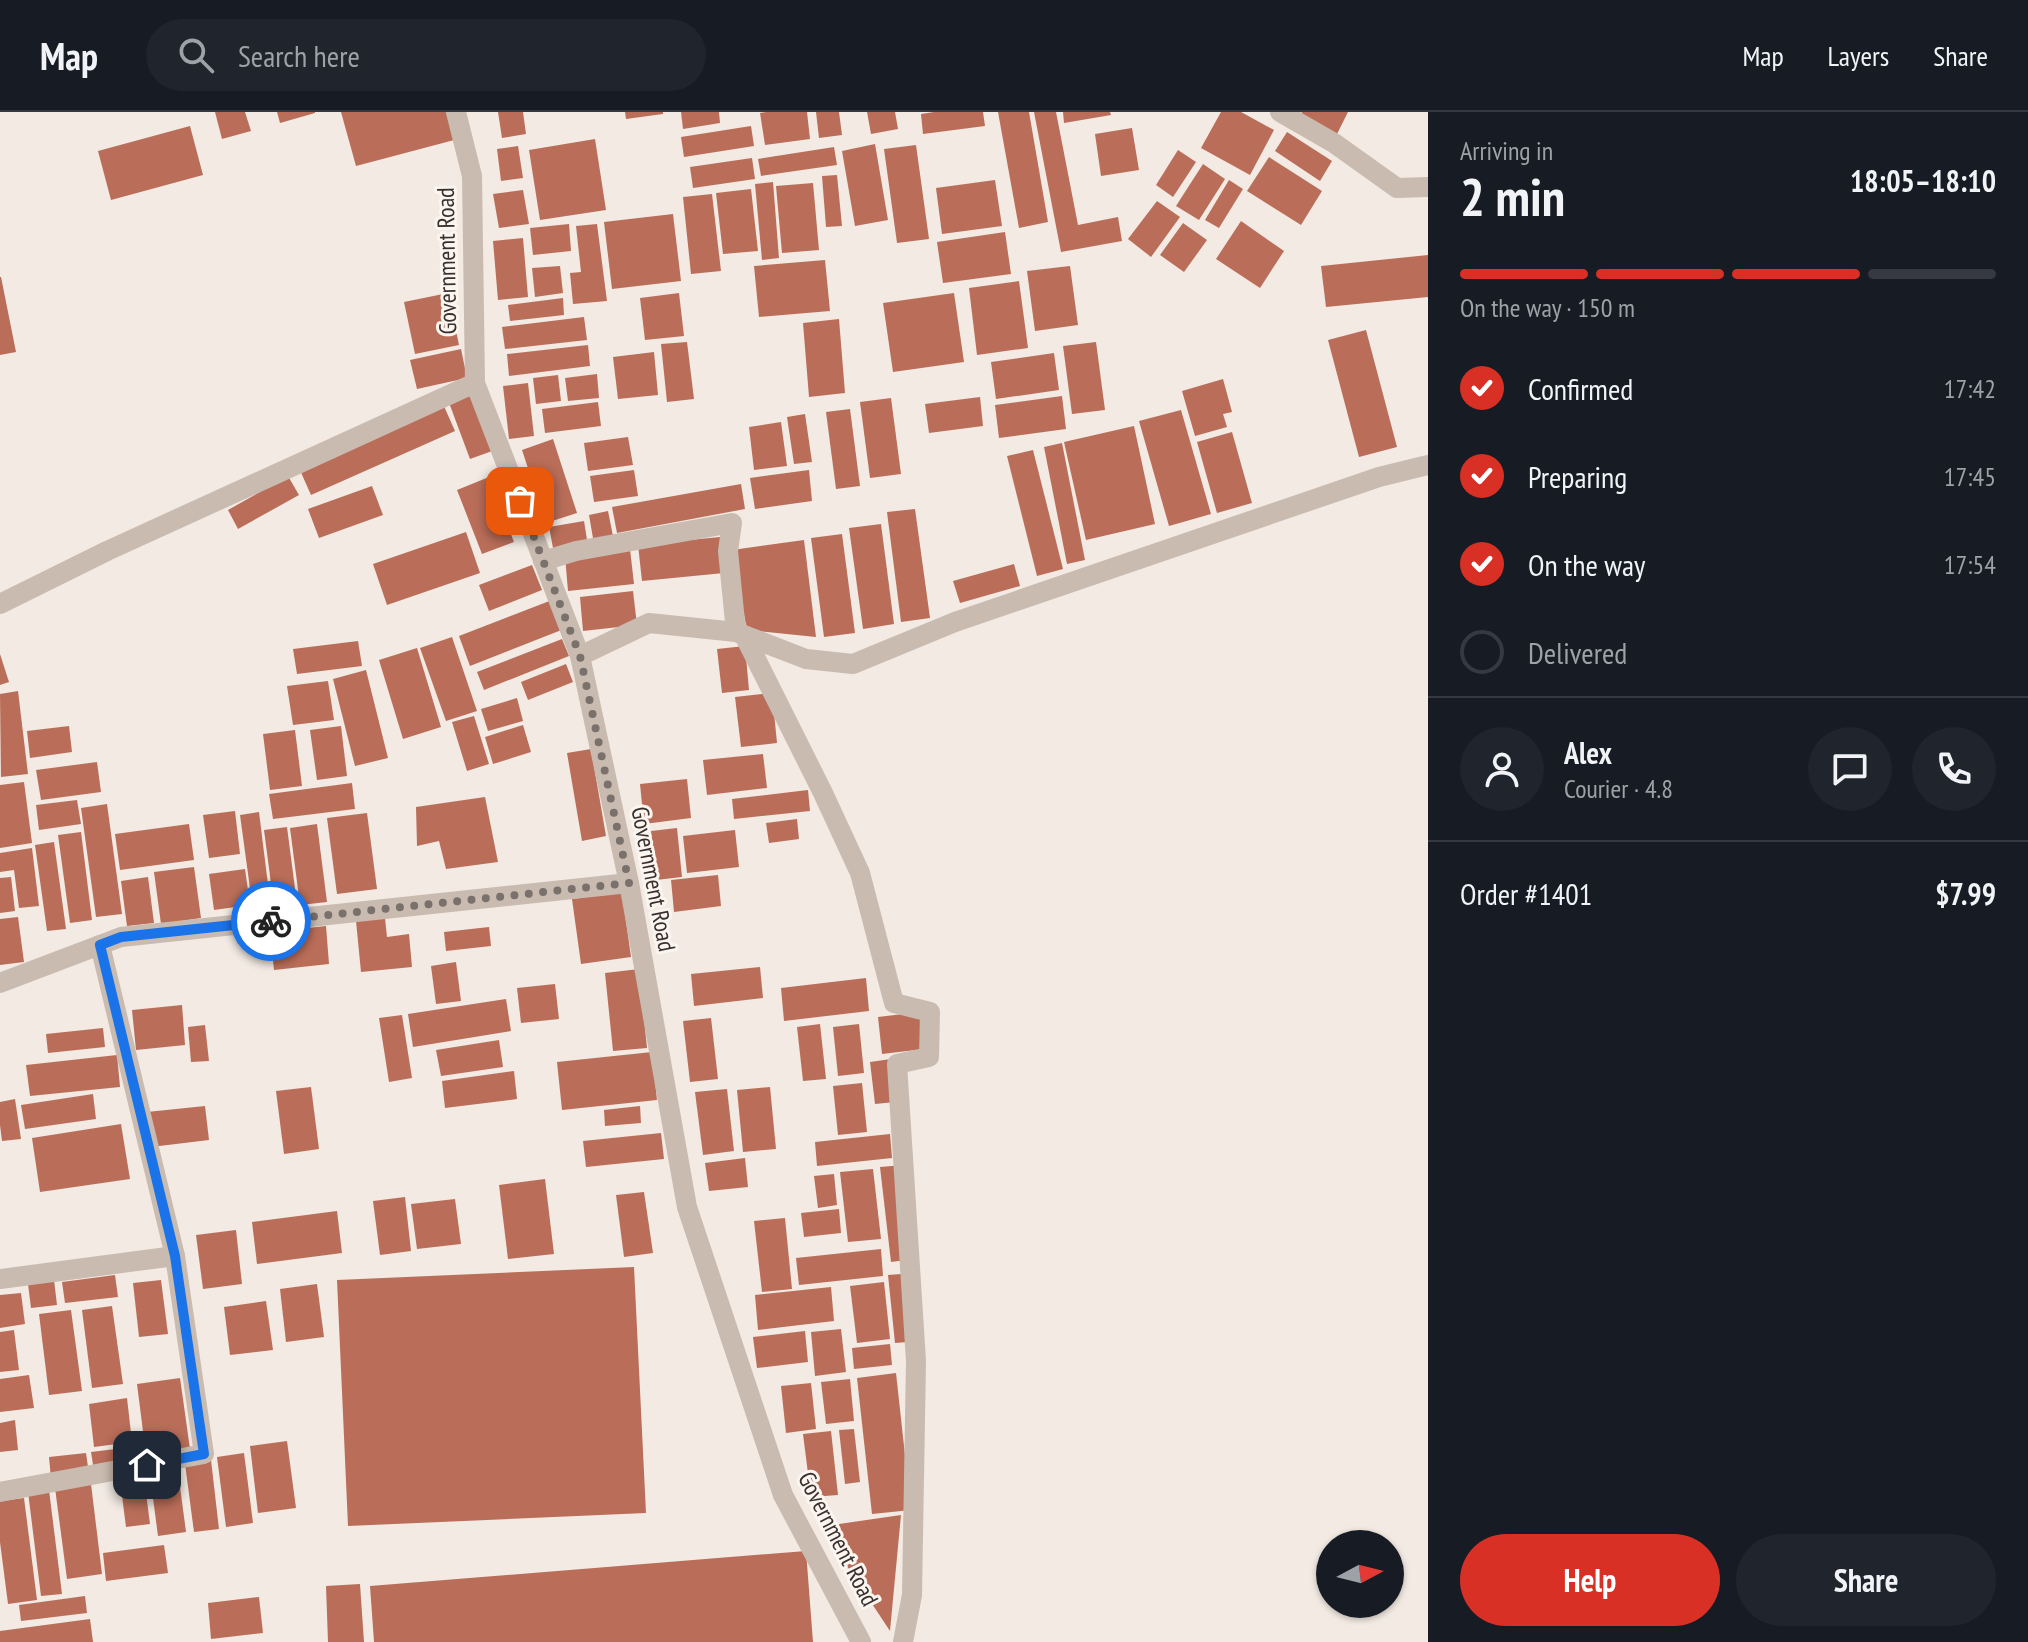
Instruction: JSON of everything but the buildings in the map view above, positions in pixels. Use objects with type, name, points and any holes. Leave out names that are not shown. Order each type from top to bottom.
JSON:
[{"type":"street","name":"Government Road","points":[[456,112],[472,176],[475,383],[580,656],[629,883],[687,1207],[783,1495],[861,1642]]},
{"type":"street","points":[[1280,112],[1334,143],[1397,188],[1428,187]]},
{"type":"street","points":[[0,604],[107,551],[475,383]]},
{"type":"street","points":[[580,656],[649,623],[740,633],[806,659],[853,664],[955,622],[1379,477],[1428,465]]},
{"type":"street","points":[[543,561],[576,551],[732,523],[728,551],[740,633],[805,755],[860,873],[894,1003],[930,1012],[929,1057],[897,1064],[916,1361],[912,1595],[903,1642]]},
{"type":"street","points":[[0,983],[121,937],[629,883]]},
{"type":"street","points":[[0,1492],[204,1454],[175,1256],[100,945]]},
{"type":"street","points":[[0,1279],[175,1256]]},
{"type":"way so far","points":[[271,921],[629,883],[580,656],[520,501]]},
{"type":"route","points":[[147,1465],[204,1454],[175,1256],[100,945],[121,937],[271,921]]}]
